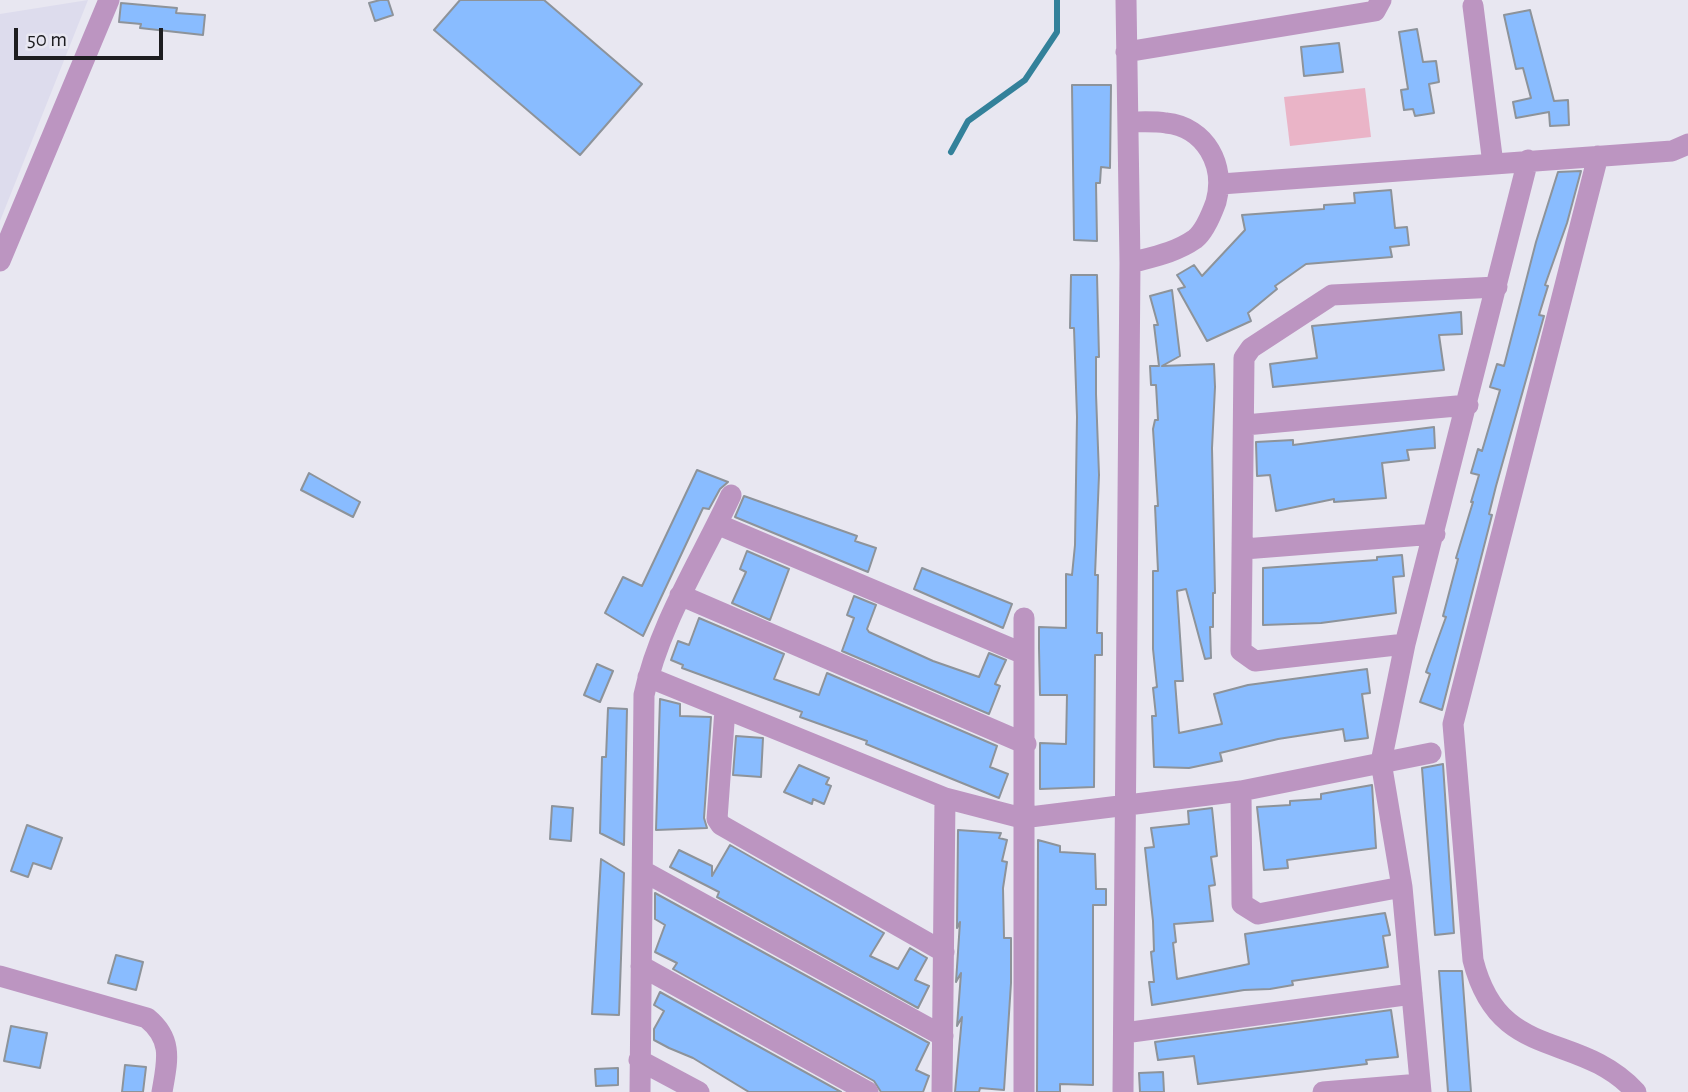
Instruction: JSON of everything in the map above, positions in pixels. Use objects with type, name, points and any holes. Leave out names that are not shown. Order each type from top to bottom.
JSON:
[{"type":"street","points":[[0,261],[109,0]]},
{"type":"street","points":[[1123,1092],[1128,803],[1130,263],[1126,0]]},
{"type":"street","points":[[1126,52],[1375,11],[1381,0]]},
{"type":"street","points":[[1473,6],[1493,164]]},
{"type":"street","points":[[1129,122],[1167,123],[1194,135],[1215,157],[1221,184],[1213,210],[1197,237],[1172,251],[1130,263]]},
{"type":"street","points":[[1221,184],[1672,151],[1688,144]]},
{"type":"street","points":[[1598,156],[1453,734],[1472,960],[1479,985],[1504,1020],[1552,1046],[1606,1067],[1636,1092]]},
{"type":"street","points":[[1323,1092],[1420,1088],[1402,887],[1381,762],[1405,645],[1436,534],[1528,160]]},
{"type":"street","points":[[1405,645],[1250,660],[1241,651],[1245,425],[1243,365],[1246,353],[1324,299],[1339,294],[1497,287]]},
{"type":"street","points":[[1245,425],[1468,405]]},
{"type":"street","points":[[640,1092],[644,695],[648,677],[680,595],[731,495]]},
{"type":"street","points":[[717,524],[1024,654]]},
{"type":"street","points":[[1244,549],[1436,534]]},
{"type":"street","points":[[680,595],[1026,744]]},
{"type":"street","points":[[1024,618],[1024,1092]]},
{"type":"street","points":[[648,677],[946,798],[1022,818],[1241,791],[1431,753]]},
{"type":"street","points":[[725,709],[719,822],[944,952]]},
{"type":"street","points":[[1241,791],[1242,904],[1250,912],[1258,914],[1402,887]]},
{"type":"street","points":[[942,1092],[946,798]]},
{"type":"street","points":[[643,871],[943,1036]]},
{"type":"street","points":[[641,966],[868,1092]]},
{"type":"street","points":[[0,976],[147,1018],[160,1029],[167,1048],[162,1092]]},
{"type":"street","points":[[1124,1033],[1412,994]]},
{"type":"street","points":[[639,1060],[699,1092]]},
{"type":"shaded area","points":[[88,0],[0,221],[0,14]]},
{"type":"shaded area","points":[[1365,88],[1371,137],[1290,146],[1284,97]]},
{"type":"building","points":[[388,0],[393,15],[375,21],[369,3]]},
{"type":"building","points":[[460,0],[544,0],[642,84],[580,155],[434,30]]},
{"type":"building","points":[[121,3],[177,8],[176,13],[205,15],[203,35],[140,28],[141,24],[119,22]]},
{"type":"building","points":[[1530,10],[1554,101],[1568,100],[1569,125],[1550,126],[1549,112],[1516,118],[1513,102],[1531,98],[1523,68],[1516,69],[1504,15]]},
{"type":"building","points":[[1417,29],[1423,62],[1436,61],[1439,82],[1429,84],[1434,113],[1415,116],[1413,109],[1404,110],[1401,90],[1408,89],[1399,32]]},
{"type":"building","points":[[1339,43],[1343,72],[1304,76],[1301,47]]},
{"type":"building","points":[[1072,85],[1111,85],[1110,168],[1101,167],[1100,183],[1096,183],[1097,241],[1074,240]]},
{"type":"building","points":[[1581,171],[1567,223],[1545,285],[1548,286],[1539,315],[1544,316],[1496,486],[1489,514],[1492,515],[1442,710],[1420,702],[1430,674],[1426,672],[1446,617],[1443,616],[1458,559],[1456,558],[1473,502],[1479,475],[1471,473],[1478,449],[1482,451],[1500,390],[1490,387],[1497,364],[1504,366],[1536,242],[1558,172]]},
{"type":"building","points":[[1391,190],[1395,228],[1407,227],[1409,245],[1390,247],[1392,257],[1306,264],[1275,286],[1277,289],[1248,313],[1251,321],[1207,341],[1178,289],[1185,287],[1177,275],[1194,265],[1202,276],[1245,230],[1242,215],[1324,209],[1324,205],[1355,203],[1354,193]]},
{"type":"building","points":[[1071,275],[1097,275],[1099,357],[1096,357],[1096,394],[1099,475],[1095,575],[1098,575],[1097,633],[1102,633],[1102,655],[1095,655],[1094,787],[1040,789],[1040,743],[1066,744],[1067,695],[1040,695],[1039,627],[1066,628],[1066,574],[1072,575],[1075,545],[1077,417],[1074,328],[1070,328]]},
{"type":"building","points":[[1172,290],[1180,356],[1162,366],[1214,364],[1215,387],[1212,448],[1215,593],[1213,627],[1210,627],[1211,658],[1205,659],[1186,589],[1177,591],[1183,681],[1175,681],[1179,733],[1222,724],[1214,694],[1248,685],[1367,669],[1370,693],[1362,694],[1368,738],[1345,741],[1343,729],[1278,739],[1220,753],[1222,761],[1189,768],[1154,767],[1152,716],[1156,716],[1153,688],[1157,687],[1153,649],[1153,571],[1158,571],[1155,506],[1158,506],[1153,429],[1155,420],[1158,420],[1156,385],[1151,385],[1150,366],[1159,366],[1154,325],[1158,325],[1150,296]]},
{"type":"building","points":[[1461,312],[1462,334],[1439,335],[1444,370],[1273,387],[1270,364],[1317,358],[1312,326]]},
{"type":"building","points":[[1434,427],[1435,448],[1407,450],[1409,460],[1382,463],[1386,498],[1334,502],[1334,499],[1276,511],[1270,475],[1257,476],[1256,442],[1293,440],[1293,445]]},
{"type":"building","points":[[697,470],[728,482],[720,489],[709,509],[703,508],[643,636],[605,613],[623,577],[642,586]]},
{"type":"building","points":[[309,473],[360,502],[353,517],[301,490]]},
{"type":"building","points":[[744,496],[857,536],[855,541],[876,548],[868,572],[735,517]]},
{"type":"building","points":[[747,551],[789,569],[770,620],[732,603],[746,572],[740,569]]},
{"type":"building","points":[[1402,555],[1404,576],[1393,577],[1396,613],[1321,623],[1263,625],[1263,568],[1377,560],[1377,557]]},
{"type":"building","points":[[922,568],[1012,604],[1003,628],[914,589]]},
{"type":"building","points":[[854,596],[876,605],[867,629],[869,632],[933,661],[979,677],[989,653],[1006,660],[995,684],[1000,686],[989,714],[842,651],[854,618],[847,615]]},
{"type":"building","points":[[699,618],[784,654],[774,679],[819,695],[827,673],[997,746],[990,767],[1008,774],[999,798],[866,744],[867,741],[800,717],[802,712],[682,668],[683,665],[671,660],[678,641],[689,645]]},
{"type":"building","points":[[597,664],[613,671],[600,702],[584,695]]},
{"type":"building","points":[[660,699],[680,704],[680,716],[711,717],[704,818],[707,828],[656,830]]},
{"type":"building","points":[[608,708],[627,709],[624,845],[600,833],[602,757],[606,757]]},
{"type":"building","points":[[736,736],[763,738],[761,777],[733,775]]},
{"type":"building","points":[[1443,764],[1454,933],[1435,935],[1422,768]]},
{"type":"building","points":[[799,765],[829,778],[826,784],[831,786],[824,804],[813,799],[812,804],[784,792]]},
{"type":"building","points":[[1372,785],[1376,848],[1287,860],[1288,868],[1264,870],[1257,807],[1290,805],[1290,801],[1321,799],[1321,794]]},
{"type":"building","points":[[552,806],[573,808],[571,841],[550,839]]},
{"type":"building","points":[[1212,808],[1217,856],[1211,857],[1215,885],[1209,886],[1213,921],[1174,924],[1177,979],[1249,964],[1245,934],[1385,913],[1390,935],[1383,936],[1388,967],[1292,981],[1293,985],[1270,989],[1244,990],[1152,1005],[1149,982],[1154,982],[1151,952],[1154,951],[1153,921],[1145,848],[1154,847],[1151,828],[1189,824],[1188,811]]},
{"type":"building","points":[[27,825],[62,838],[51,869],[33,863],[28,877],[11,871]]},
{"type":"building","points":[[958,830],[1001,833],[999,838],[1007,840],[1002,861],[1007,862],[1003,888],[1004,938],[1011,938],[1011,983],[1004,1090],[980,1088],[979,1092],[955,1092],[962,1017],[957,1026],[961,973],[956,982],[960,922],[957,928]]},
{"type":"building","points":[[1038,840],[1060,846],[1060,852],[1095,854],[1096,889],[1106,889],[1106,905],[1093,905],[1093,1085],[1060,1084],[1060,1092],[1037,1092]]},
{"type":"building","points":[[730,845],[884,933],[870,956],[898,969],[910,948],[927,958],[915,980],[929,986],[918,1008],[717,897],[719,892],[670,867],[679,850],[712,866],[712,876]]},
{"type":"building","points":[[601,859],[624,873],[619,1015],[592,1014]]},
{"type":"building","points":[[655,893],[929,1043],[916,1070],[929,1076],[923,1092],[881,1092],[874,1081],[673,969],[677,963],[655,952],[665,925],[655,919]]},
{"type":"building","points":[[116,955],[143,962],[136,990],[108,983]]},
{"type":"building","points":[[1439,971],[1462,971],[1471,1092],[1448,1092]]},
{"type":"building","points":[[660,992],[841,1092],[749,1092],[693,1058],[654,1040],[654,1029],[664,1011],[654,1005]]},
{"type":"building","points":[[1391,1010],[1398,1057],[1366,1060],[1367,1064],[1198,1084],[1194,1056],[1158,1060],[1155,1042]]},
{"type":"building","points":[[11,1026],[47,1033],[40,1068],[4,1061]]},
{"type":"building","points":[[125,1065],[146,1067],[143,1092],[122,1092]]},
{"type":"building","points":[[618,1068],[618,1085],[596,1086],[595,1069]]},
{"type":"building","points":[[1163,1072],[1164,1092],[1140,1092],[1139,1073]]},
{"type":"waterway","points":[[951,152],[968,121],[1025,80],[1057,32],[1057,0]]}]
